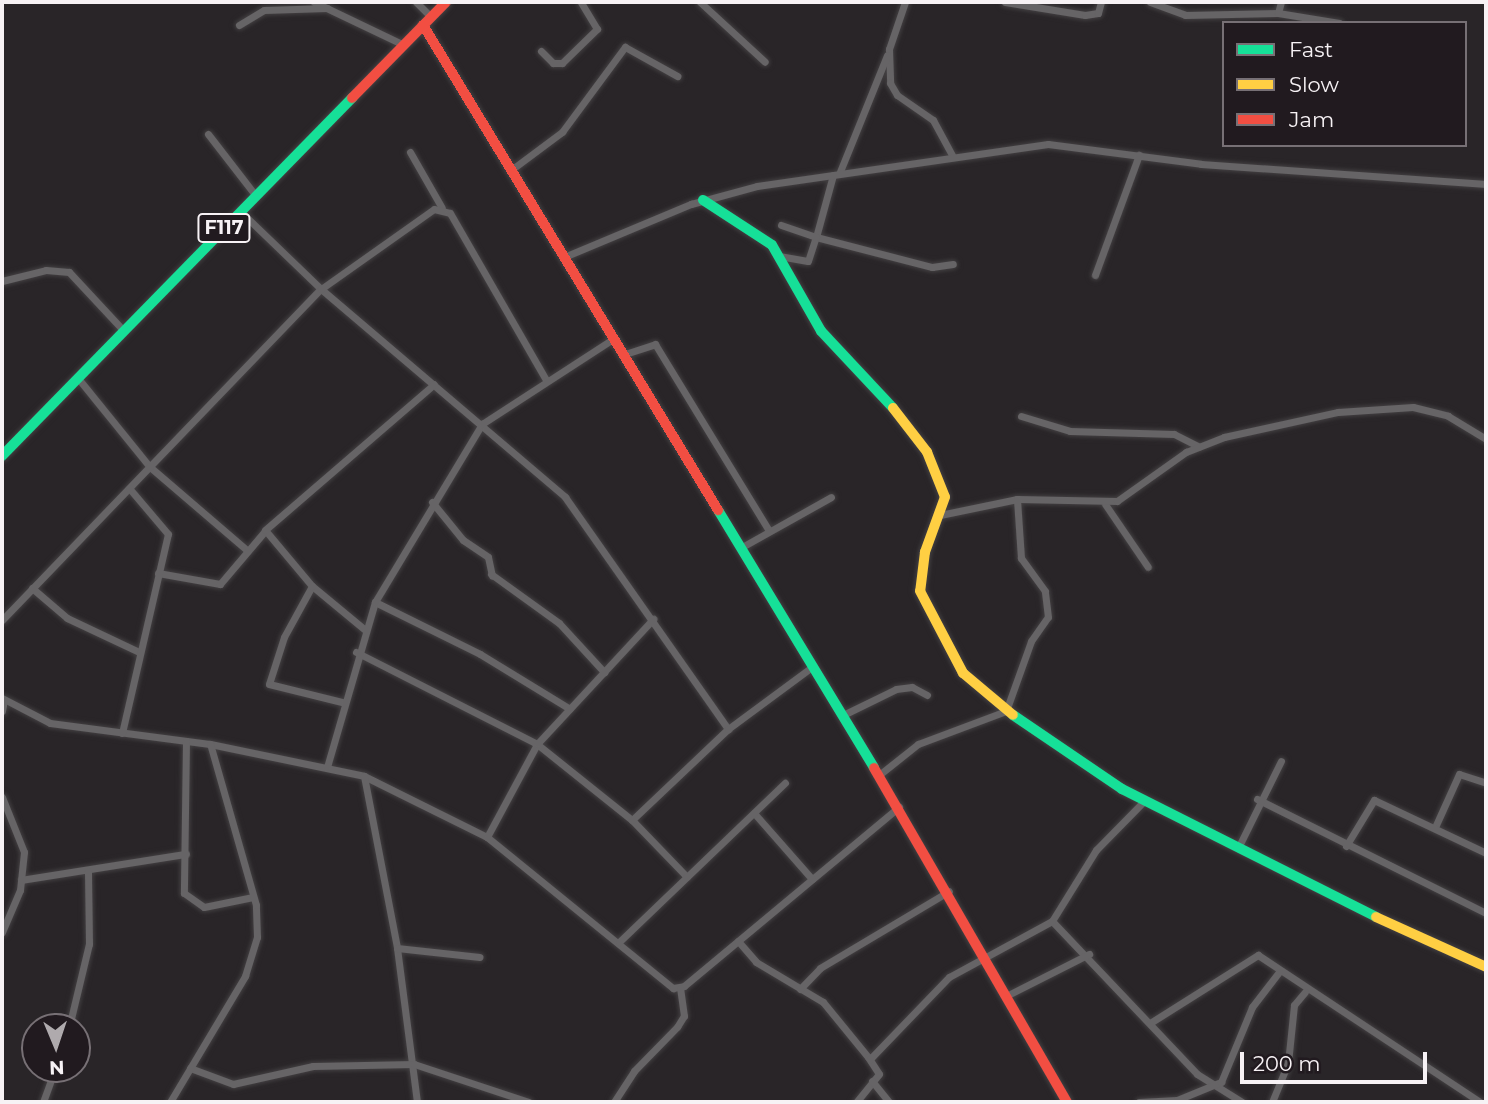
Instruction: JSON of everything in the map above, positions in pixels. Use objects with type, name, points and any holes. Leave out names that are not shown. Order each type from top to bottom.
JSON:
[{"type":"street","points":[[314,2],[331,7],[404,45]]},
{"type":"street","points":[[416,2],[431,17]]},
{"type":"street","name":"F117","points":[[2,456],[446,2]]},
{"type":"street","points":[[541,51],[553,63],[562,63],[597,29],[581,2]]},
{"type":"street","points":[[779,256],[808,261],[836,174],[889,49],[905,2]]},
{"type":"street","points":[[1005,2],[1085,15],[1098,13],[1101,2]]},
{"type":"street","points":[[1150,2],[1185,15],[1278,13],[1327,21]]},
{"type":"street","points":[[1278,13],[1282,2]]},
{"type":"street","points":[[697,3],[765,62]]},
{"type":"street","points":[[239,25],[264,10],[331,7]]},
{"type":"street","points":[[423,25],[880,775],[986,954],[1067,1102]]},
{"type":"street","points":[[511,170],[562,132],[625,47],[677,76]]},
{"type":"street","points":[[889,49],[897,95],[933,120],[953,157]]},
{"type":"street","points":[[208,134],[256,196]]},
{"type":"street","points":[[564,257],[703,200],[836,174],[1048,144],[1139,155],[1486,184]]},
{"type":"street","points":[[410,152],[547,380]]},
{"type":"street","points":[[1095,275],[1139,155]]},
{"type":"street","points":[[703,200],[779,256],[821,331],[868,375],[927,452],[945,497],[925,552],[923,601],[948,654],[1006,711],[1144,801],[1486,967]]},
{"type":"street","points":[[2,620],[321,289],[442,208]]},
{"type":"street","points":[[240,211],[321,289],[565,497],[728,729]]},
{"type":"street","points":[[781,225],[816,237],[932,267],[953,264]]},
{"type":"street","points":[[2,281],[46,270],[69,272],[123,330]]},
{"type":"street","points":[[327,767],[356,652],[375,602],[432,502],[482,424],[613,339]]},
{"type":"street","points":[[625,354],[655,344],[769,531]]},
{"type":"street","points":[[78,377],[150,467],[247,550]]},
{"type":"street","points":[[158,573],[220,584],[265,531],[434,384]]},
{"type":"street","points":[[940,516],[1017,499],[1105,504],[1199,447],[1338,412],[1413,407],[1448,416],[1486,439]]},
{"type":"street","points":[[1021,416],[1070,431],[1174,434],[1199,447]]},
{"type":"street","points":[[122,733],[167,528],[129,488]]},
{"type":"street","points":[[742,547],[831,497]]},
{"type":"street","points":[[880,775],[918,744],[1006,711],[1031,641],[1048,617],[1045,591],[1021,558],[1017,499]]},
{"type":"street","points":[[432,502],[463,540],[488,557],[493,578],[559,623],[604,672]]},
{"type":"street","points":[[1105,504],[1148,567]]},
{"type":"street","points":[[265,531],[312,586],[364,629]]},
{"type":"street","points":[[312,586],[284,636],[268,684],[342,702]]},
{"type":"street","points":[[32,588],[67,618],[139,652]]},
{"type":"street","points":[[375,602],[480,654],[570,709]]},
{"type":"street","points":[[488,837],[537,744],[653,620]]},
{"type":"street","points":[[356,652],[537,744],[632,820],[687,877]]},
{"type":"street","points":[[632,820],[728,729],[813,666]]},
{"type":"street","points":[[843,715],[896,690],[912,687],[927,695]]},
{"type":"street","points":[[2,710],[3,699],[43,721],[211,744],[364,776],[488,837],[619,942],[661,981],[680,988]]},
{"type":"street","points":[[186,741],[184,893],[191,904],[253,897]]},
{"type":"street","points":[[170,1102],[254,955],[258,920],[211,744]]},
{"type":"street","points":[[1238,848],[1257,799],[1281,761]]},
{"type":"street","points":[[1436,825],[1459,774],[1486,783]]},
{"type":"street","points":[[364,776],[397,948],[417,1102]]},
{"type":"street","points":[[619,942],[785,783]]},
{"type":"street","points":[[2,797],[22,844],[22,880],[2,932]]},
{"type":"street","points":[[1257,799],[1346,846],[1486,913]]},
{"type":"street","points":[[1346,846],[1374,800],[1436,825],[1486,853]]},
{"type":"street","points":[[870,1059],[949,977],[986,954],[1052,921],[1096,850],[1144,801]]},
{"type":"street","points":[[680,988],[899,807]]},
{"type":"street","points":[[754,813],[812,880]]},
{"type":"street","points":[[22,880],[186,854]]},
{"type":"street","points":[[72,1013],[89,944],[88,871]]},
{"type":"street","points":[[800,989],[820,968],[949,891]]},
{"type":"street","points":[[1052,921],[1089,954],[1197,1074],[1241,1102]]},
{"type":"street","points":[[738,941],[756,962],[823,1002],[870,1059],[879,1074],[856,1102]]},
{"type":"street","points":[[397,948],[480,957]]},
{"type":"street","points":[[1008,995],[1089,954]]},
{"type":"street","points":[[1150,1023],[1218,984],[1252,954],[1306,992],[1480,1102]]},
{"type":"street","points":[[1139,1102],[1199,1093],[1215,1085],[1252,1007],[1279,972]]},
{"type":"street","points":[[614,1102],[634,1071],[677,1027],[684,1016],[680,988]]},
{"type":"street","points":[[1272,1102],[1288,1063],[1294,1005],[1306,992]]},
{"type":"street","points":[[190,1068],[233,1084],[313,1066],[414,1064],[529,1102]]},
{"type":"street","points":[[1197,1074],[1199,1093]]},
{"type":"street","points":[[872,1081],[889,1102]]},
{"type":"street","points":[[43,1102],[50,1083]]},
{"type":"traffic: fast","points":[[2,456],[352,98]]},
{"type":"traffic: fast","points":[[703,200],[772,245],[821,331],[893,408]]},
{"type":"traffic: fast","points":[[718,510],[874,768]]},
{"type":"traffic: fast","points":[[1013,715],[1122,789],[1376,917]]},
{"type":"traffic: slow","points":[[893,408],[927,452],[945,497],[925,552],[920,591],[963,673],[1013,715]]},
{"type":"traffic: slow","points":[[1376,917],[1486,967]]},
{"type":"traffic: jam","points":[[352,98],[446,2]]},
{"type":"traffic: jam","points":[[423,25],[718,510]]},
{"type":"traffic: jam","points":[[874,768],[1067,1102]]}]
